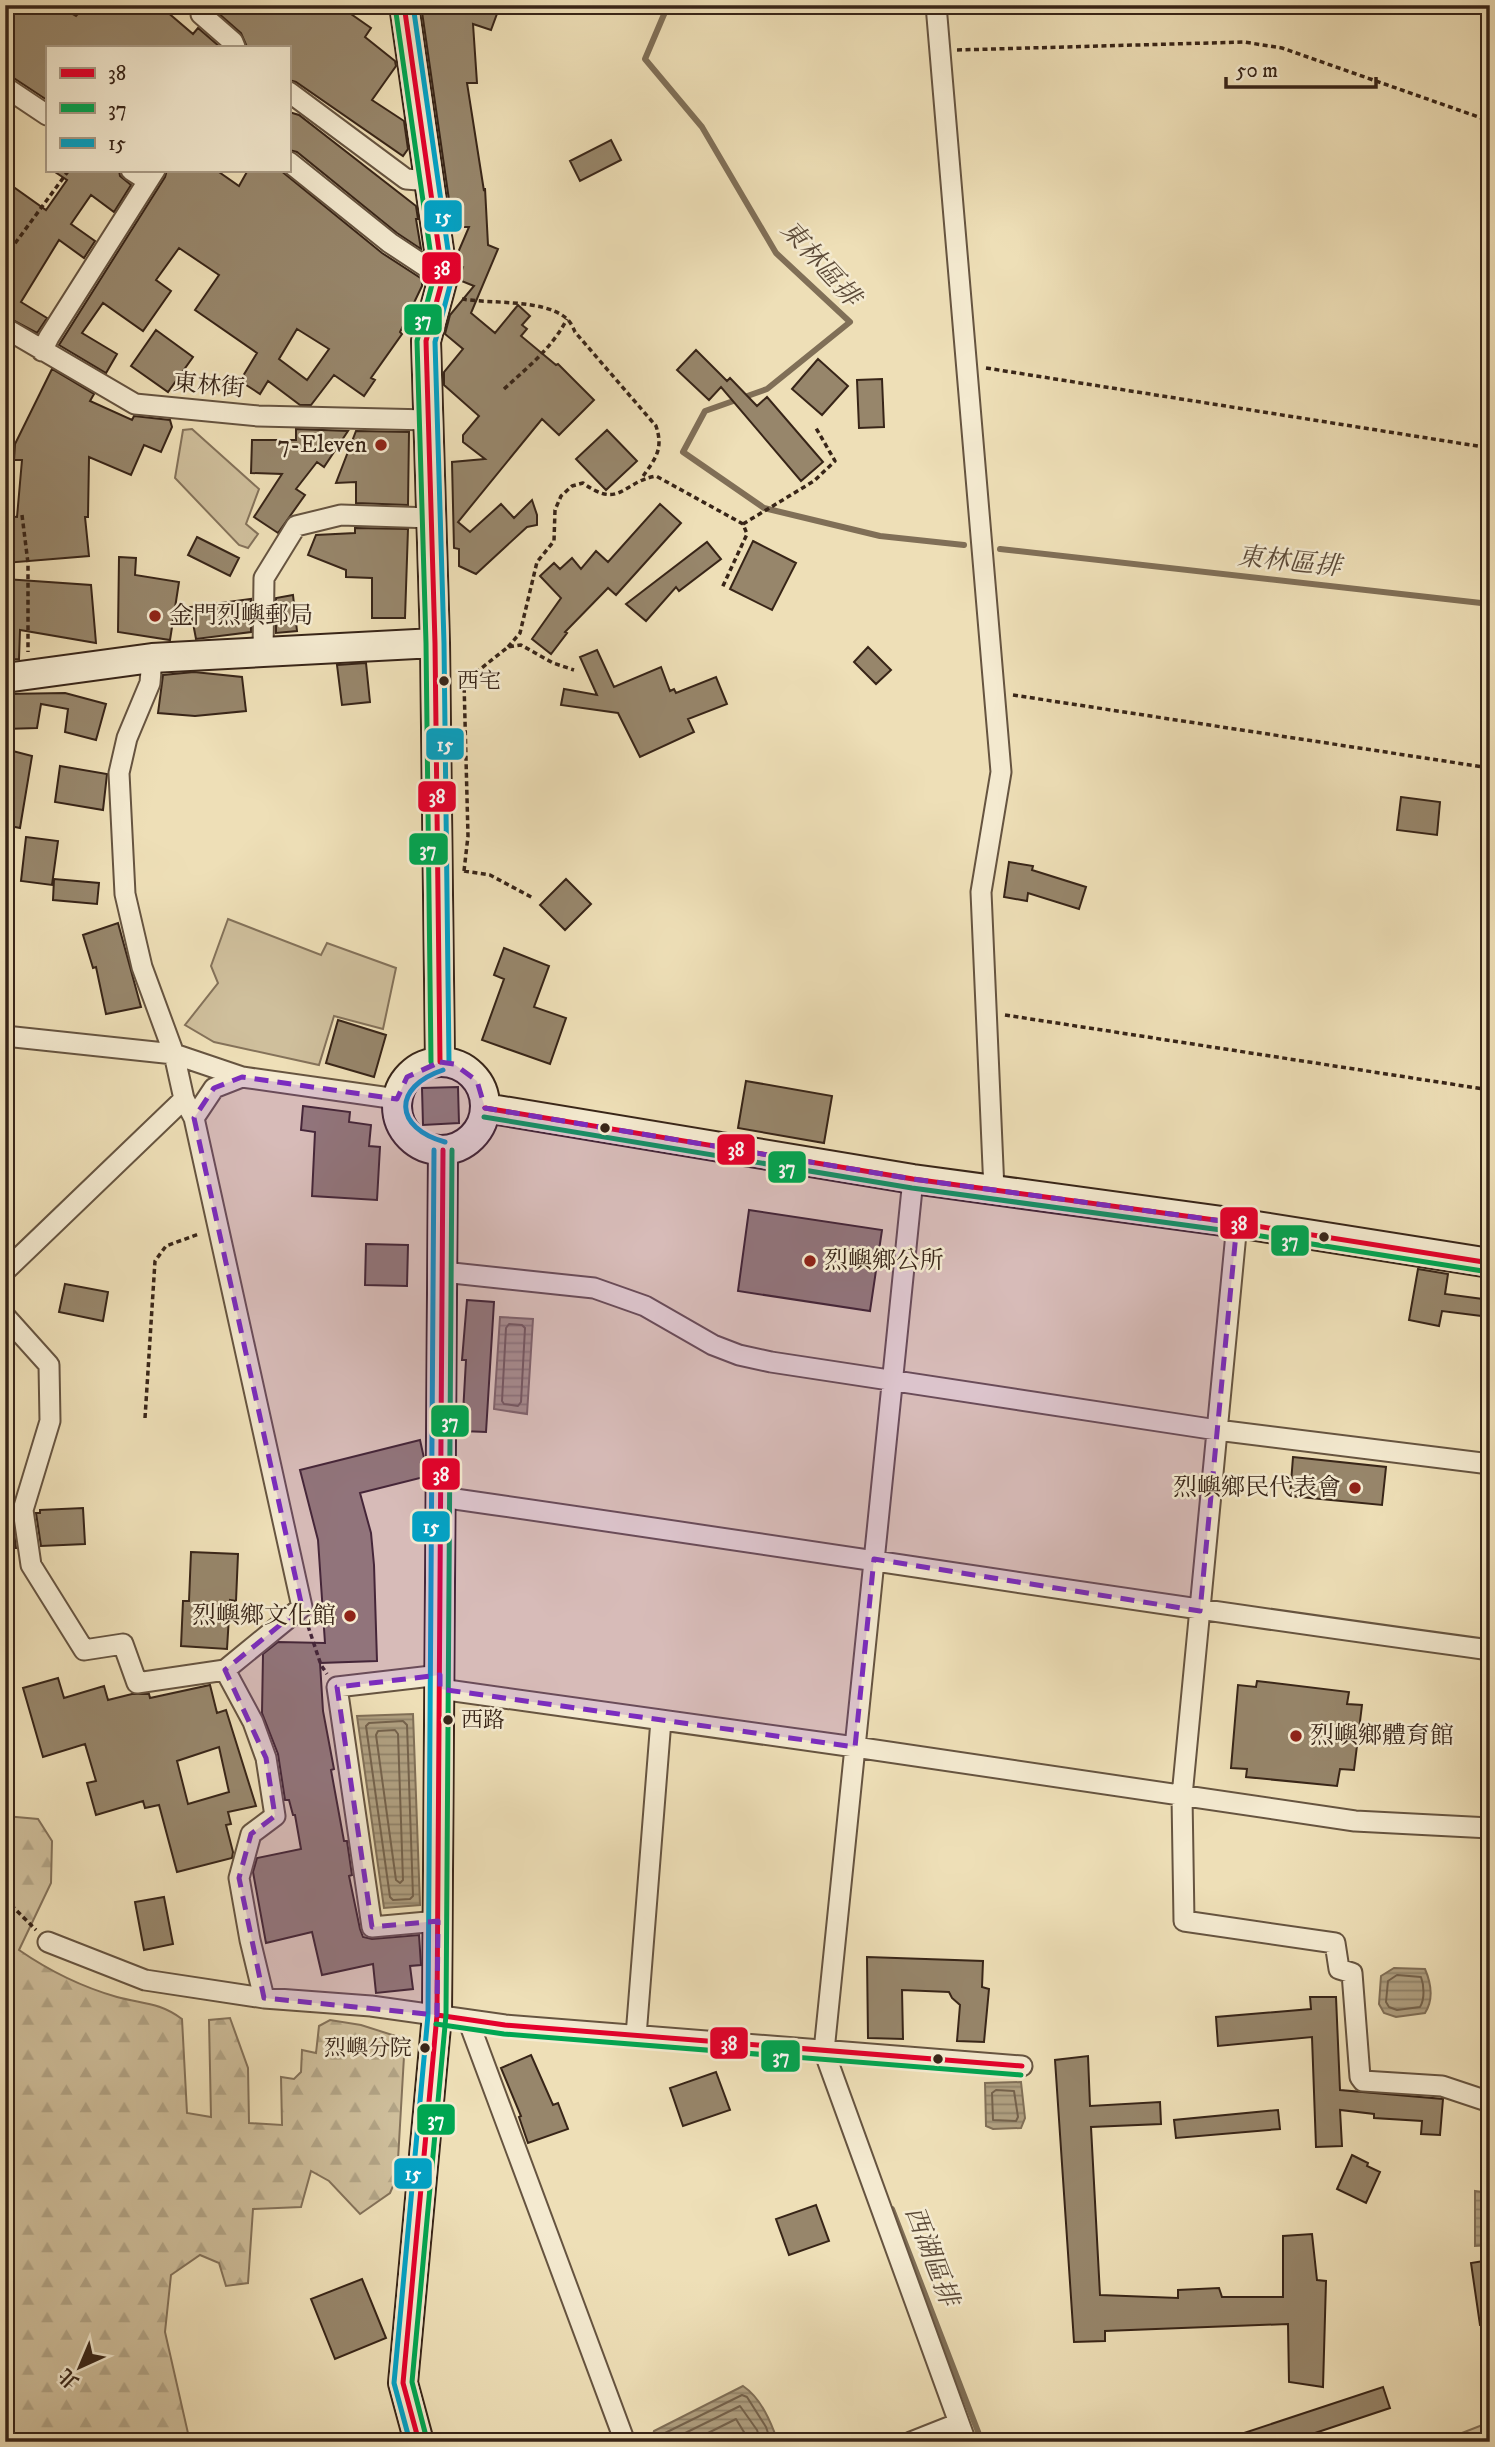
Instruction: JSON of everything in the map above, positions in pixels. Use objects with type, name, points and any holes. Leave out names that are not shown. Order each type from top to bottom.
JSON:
[{"type":"main road","points":[[404,5],[440,286],[426,341],[435,643],[440,1062]]},
{"type":"main road","points":[[17,677],[152,658],[435,643]]},
{"type":"main road","points":[[440,1062],[454,1064],[472,1076],[483,1093],[485,1108],[483,1121],[468,1142],[443,1150],[418,1144],[408,1136],[397,1112],[397,1099],[407,1077],[417,1069],[440,1062]]},
{"type":"main road","points":[[485,1108],[913,1179],[1237,1223],[1490,1263]]},
{"type":"main road","points":[[419,2442],[402,2383],[437,2015],[443,1150]]},
{"type":"street","points":[[202,5],[201,14],[235,46]]},
{"type":"street","points":[[936,5],[1001,772],[981,892],[994,1190]]},
{"type":"street","points":[[5,88],[46,114]]},
{"type":"street","points":[[290,93],[406,179],[428,177]]},
{"type":"street","points":[[290,163],[440,286]]},
{"type":"street","points":[[42,351],[151,175]]},
{"type":"street","name":"東林街","points":[[5,328],[135,404],[258,415],[429,420]]},
{"type":"street","points":[[263,652],[264,578],[296,526],[341,515],[432,518]]},
{"type":"street","points":[[5,1317],[49,1365],[50,1421],[23,1510],[31,1565],[77,1639],[84,1650],[123,1644],[137,1683],[225,1670],[302,1607],[194,1118],[184,1100],[174,1054],[142,967],[125,894],[119,773],[127,738],[150,682],[152,658]]},
{"type":"street","points":[[5,1037],[174,1054],[242,1077],[397,1099]]},
{"type":"street","points":[[194,1118],[214,1088],[242,1077]]},
{"type":"street","points":[[5,1271],[184,1100]]},
{"type":"street","points":[[911,2442],[963,2432],[824,2051],[913,1179]]},
{"type":"street","points":[[1237,1223],[1182,1796],[1184,1921],[1335,1942],[1339,1969],[1352,1973],[1360,2077],[1363,2081],[1442,2086],[1489,2099]]},
{"type":"street","points":[[443,1272],[594,1288],[645,1306],[713,1345],[738,1355],[892,1382],[1217,1430],[1490,1464]]},
{"type":"street","points":[[441,1497],[874,1559],[1200,1611],[1490,1650]]},
{"type":"street","points":[[225,1670],[253,1722],[266,1758],[275,1816],[251,1834],[239,1878],[264,1998]]},
{"type":"street","points":[[438,1920],[372,1927],[337,1687],[440,1682],[661,1720],[855,1746],[1356,1821],[1490,1828]]},
{"type":"street","points":[[636,2036],[661,1720]]},
{"type":"street","points":[[48,1942],[145,1980],[264,1998],[372,2006],[505,2025],[1022,2066]]},
{"type":"street","points":[[468,2020],[625,2442]]},
{"type":"path","points":[[941,51],[1244,42],[1282,48],[1490,121]]},
{"type":"path","points":[[5,257],[68,172]]},
{"type":"path","points":[[440,286],[482,303],[538,307],[567,318],[656,426],[661,441],[656,458],[641,479],[620,494],[599,495],[583,483],[572,486],[561,496],[555,510],[554,541],[537,562],[520,633],[508,647],[464,682],[468,836],[464,871],[489,874],[533,898]]},
{"type":"path","points":[[504,389],[546,351],[558,337],[567,318]]},
{"type":"path","points":[[967,366],[1011,370],[1490,448]]},
{"type":"path","points":[[743,524],[814,481],[835,461],[816,428]]},
{"type":"path","points":[[641,479],[656,476],[743,524],[747,534],[722,588]]},
{"type":"path","points":[[17,677],[28,564],[22,515]]},
{"type":"path","points":[[508,647],[522,645],[553,663],[574,670]]},
{"type":"path","points":[[994,691],[1490,768]]},
{"type":"path","points":[[986,1012],[1490,1090]]},
{"type":"path","points":[[145,1418],[155,1261],[166,1246],[218,1227]]},
{"type":"path","points":[[302,1607],[321,1665],[337,1687]]},
{"type":"path","points":[[5,1899],[48,1942]]},
{"type":"highlighted area","points":[[440,1062],[454,1064],[477,1081],[485,1108],[913,1179],[1237,1223],[1200,1611],[874,1559],[855,1747],[440,1689],[440,1675],[337,1687],[372,1927],[438,1921],[437,2015],[264,1998],[239,1878],[251,1834],[275,1816],[266,1758],[225,1670],[302,1607],[194,1118],[214,1088],[242,1077],[397,1099],[407,1077]]},
{"type":"green space","points":[[192,429],[259,489],[246,524],[258,534],[248,548],[239,545],[175,478],[183,430]]},
{"type":"green space","points":[[228,919],[321,955],[327,943],[396,968],[383,1029],[334,1016],[319,1065],[214,1042],[185,1025],[218,983],[211,966]]},
{"type":"green space","points":[[5,1816],[38,1819],[52,1841],[51,1883],[19,1950],[78,1983],[117,1997],[158,2006],[182,2019],[187,2113],[211,2117],[209,2020],[230,2018],[248,2068],[249,2123],[282,2125],[281,2077],[294,2079],[301,2072],[302,2050],[316,2053],[319,2026],[330,2020],[361,2025],[405,2039],[397,2177],[390,2193],[360,2214],[329,2181],[311,2171],[301,2207],[253,2209],[248,2283],[226,2286],[219,2263],[200,2255],[171,2275],[165,2332],[190,2442],[5,2442]]},
{"type":"green space","points":[[1490,2422],[1490,2442],[1439,2442]]},
{"type":"water","points":[[500,1317],[533,1319],[527,1414],[494,1409]]},
{"type":"water","points":[[413,1714],[420,1905],[384,1908],[357,1716]]},
{"type":"water","points":[[1394,1968],[1425,1969],[1431,1991],[1425,2013],[1396,2017],[1384,2013],[1379,2004],[1381,1976]]},
{"type":"water","points":[[1021,2082],[1025,2118],[1021,2128],[993,2129],[986,2126],[985,2083]]},
{"type":"water","points":[[1475,2191],[1490,2193],[1490,2245],[1475,2246]]},
{"type":"water","points":[[743,2386],[760,2404],[778,2442],[651,2442],[654,2431]]},
{"type":"building","points":[[5,5],[57,5],[76,16],[86,5],[159,5],[193,34],[198,28],[219,46],[46,46],[46,99],[5,75]]},
{"type":"building","points":[[222,5],[338,5],[371,28],[365,37],[395,61],[396,66],[372,100],[404,121],[408,149],[403,156],[290,80],[290,46],[247,46],[241,33],[217,12]]},
{"type":"building","points":[[421,5],[491,5],[498,11],[491,30],[473,24],[477,83],[467,83],[484,191],[485,188],[488,245],[498,249],[471,313],[495,333],[518,305],[530,316],[522,325],[527,329],[521,336],[558,364],[594,400],[559,435],[542,419],[458,522],[470,532],[501,504],[514,518],[532,500],[537,525],[527,527],[476,574],[459,566],[459,549],[454,548],[452,462],[485,459],[463,442],[463,435],[479,416],[444,385],[444,372],[463,349],[445,334],[450,315],[474,286],[459,280],[463,267],[458,265],[457,255],[469,227],[459,227],[458,213],[451,214]]},
{"type":"building","points":[[290,112],[299,115],[416,206],[421,249],[397,233],[297,152],[290,150]]},
{"type":"building","points":[[611,140],[621,160],[580,181],[570,161]]},
{"type":"building","points":[[55,172],[119,172],[120,176],[131,185],[114,212],[91,195],[71,224],[95,241],[84,258],[59,240],[21,302],[47,318],[37,333],[5,316],[5,181],[46,210],[67,180]]},
{"type":"building","points":[[166,172],[219,172],[239,186],[247,172],[282,172],[382,253],[422,279],[422,286],[400,332],[402,334],[371,378],[375,380],[364,396],[334,375],[311,405],[300,405],[268,381],[260,394],[240,381],[257,353],[195,310],[219,275],[179,248],[156,280],[171,291],[143,331],[103,303],[82,333],[117,354],[106,373],[59,345]],"holes":[[[297,329],[329,349],[307,380],[279,359]]]},
{"type":"building","points":[[156,330],[193,357],[168,392],[131,366]]},
{"type":"building","points":[[696,350],[727,381],[730,378],[757,406],[767,397],[823,462],[801,481],[721,387],[709,400],[677,370]]},
{"type":"building","points":[[818,359],[848,386],[822,415],[792,389]]},
{"type":"building","points":[[52,369],[94,394],[90,401],[132,420],[134,416],[170,420],[172,427],[161,452],[144,445],[131,475],[89,457],[88,517],[85,517],[89,556],[5,563],[5,516],[17,517],[22,460],[14,460],[15,444]]},
{"type":"building","points":[[882,379],[884,427],[859,428],[857,380]]},
{"type":"building","points":[[296,429],[348,431],[324,467],[317,462],[296,489],[305,495],[278,533],[254,517],[282,474],[251,473],[252,440],[296,440]]},
{"type":"building","points":[[607,430],[637,461],[606,490],[576,459]]},
{"type":"building","points":[[356,431],[409,432],[408,505],[356,503],[356,482],[336,483]]},
{"type":"building","points":[[660,504],[681,523],[616,595],[608,588],[565,632],[567,633],[551,654],[532,639],[561,598],[540,576],[554,563],[560,569],[572,558],[581,569],[596,551],[608,562]]},
{"type":"building","points":[[355,528],[408,529],[405,618],[372,618],[372,578],[346,577],[346,570],[308,555],[316,535],[355,533]]},
{"type":"building","points":[[197,537],[239,558],[230,576],[188,555]]},
{"type":"building","points":[[753,541],[796,563],[772,610],[730,589]]},
{"type":"building","points":[[707,542],[721,559],[679,591],[676,587],[646,621],[626,604]]},
{"type":"building","points":[[119,557],[136,558],[135,575],[179,582],[170,640],[118,632]]},
{"type":"building","points":[[5,579],[91,585],[96,643],[20,630],[19,659],[5,660]]},
{"type":"building","points":[[293,595],[297,631],[276,633],[276,598]]},
{"type":"building","points":[[251,599],[251,632],[196,639],[190,607]]},
{"type":"building","points":[[868,647],[891,670],[876,684],[854,662]]},
{"type":"building","points":[[597,650],[614,687],[661,667],[670,691],[674,689],[676,693],[716,677],[727,704],[688,719],[694,732],[640,757],[618,713],[561,705],[564,689],[597,695],[580,657]]},
{"type":"building","points":[[366,663],[370,702],[342,705],[337,665]]},
{"type":"building","points":[[194,672],[242,677],[246,711],[195,716],[158,713],[163,675]]},
{"type":"building","points":[[65,693],[106,704],[96,740],[65,732],[68,709],[41,704],[37,728],[5,729],[5,694]]},
{"type":"building","points":[[5,749],[32,756],[20,828],[5,825]]},
{"type":"building","points":[[60,766],[107,774],[103,810],[55,802]]},
{"type":"building","points":[[1401,797],[1440,802],[1437,835],[1397,830]]},
{"type":"building","points":[[26,837],[58,841],[52,885],[21,881]]},
{"type":"building","points":[[1009,862],[1033,866],[1032,870],[1086,887],[1079,909],[1028,893],[1027,901],[1004,897]]},
{"type":"building","points":[[54,879],[99,883],[97,904],[53,900]]},
{"type":"building","points":[[566,879],[591,904],[565,930],[540,905]]},
{"type":"building","points":[[118,923],[141,1007],[106,1014],[96,967],[93,968],[83,935]]},
{"type":"building","points":[[504,948],[549,966],[534,1007],[566,1018],[550,1064],[482,1040],[504,979],[494,975]]},
{"type":"building","points":[[338,1020],[386,1035],[374,1077],[326,1063]]},
{"type":"building","points":[[746,1081],[832,1096],[824,1143],[738,1128]]},
{"type":"building","points":[[458,1087],[459,1123],[423,1125],[422,1088]]},
{"type":"building","points":[[303,1106],[350,1112],[349,1122],[371,1125],[369,1146],[380,1147],[377,1200],[312,1196],[315,1132],[301,1130]]},
{"type":"building","name":"烈嶼鄉公所","points":[[749,1210],[882,1230],[870,1311],[738,1291]]},
{"type":"building","points":[[366,1244],[408,1245],[407,1286],[365,1285]]},
{"type":"building","points":[[1418,1269],[1448,1274],[1445,1294],[1490,1300],[1490,1317],[1442,1311],[1439,1326],[1409,1320]]},
{"type":"building","points":[[65,1284],[108,1292],[103,1321],[59,1312]]},
{"type":"building","points":[[467,1300],[494,1302],[486,1432],[462,1431],[466,1360],[462,1360]]},
{"type":"building","points":[[420,1440],[424,1477],[360,1493],[371,1533],[377,1661],[320,1663],[323,1711],[334,1769],[331,1770],[344,1841],[347,1841],[352,1875],[349,1876],[360,1929],[363,1937],[372,1939],[419,1935],[421,1965],[410,1966],[413,1989],[376,1993],[373,1964],[322,1975],[312,1932],[266,1943],[253,1872],[257,1858],[301,1849],[295,1815],[289,1800],[285,1800],[278,1754],[262,1713],[263,1654],[278,1642],[325,1643],[318,1540],[300,1470]]},
{"type":"building","points":[[1293,1457],[1386,1467],[1382,1505],[1290,1496]]},
{"type":"building","points":[[83,1508],[85,1544],[41,1546],[36,1513],[40,1513],[40,1510]]},
{"type":"building","points":[[12,1517],[16,1548],[5,1548],[5,1518]]},
{"type":"building","points":[[191,1552],[238,1554],[236,1601],[230,1600],[227,1649],[181,1646],[183,1601],[189,1601]]},
{"type":"building","points":[[58,1678],[64,1698],[104,1686],[108,1700],[132,1694],[149,1694],[150,1698],[210,1685],[217,1713],[226,1710],[256,1806],[228,1812],[231,1824],[226,1825],[232,1858],[177,1872],[159,1805],[145,1808],[143,1801],[96,1815],[87,1783],[96,1781],[85,1744],[43,1757],[23,1688]],"holes":[[[219,1747],[229,1792],[188,1804],[177,1761]]]},
{"type":"building","name":"烈嶼鄉體育館","points":[[1257,1681],[1349,1692],[1347,1704],[1362,1705],[1354,1770],[1340,1769],[1337,1786],[1246,1777],[1247,1769],[1231,1768],[1238,1685],[1256,1687]]},
{"type":"building","points":[[164,1897],[173,1944],[144,1950],[135,1902]]},
{"type":"building","points":[[867,1957],[983,1961],[982,1987],[989,1989],[984,2042],[957,2041],[960,2005],[949,1992],[902,1990],[903,2039],[868,2038]]},
{"type":"building","points":[[1310,1997],[1336,1997],[1340,2090],[1443,2099],[1440,2135],[1421,2134],[1422,2121],[1374,2118],[1374,2114],[1340,2110],[1342,2146],[1316,2147],[1312,2037],[1218,2046],[1216,2017],[1311,2009]]},
{"type":"building","points":[[531,2055],[553,2105],[558,2103],[568,2129],[528,2143],[519,2117],[521,2116],[501,2068]]},
{"type":"building","points":[[1088,2056],[1090,2106],[1160,2102],[1161,2124],[1091,2127],[1100,2295],[1178,2298],[1178,2290],[1219,2288],[1222,2297],[1283,2297],[1283,2236],[1312,2234],[1317,2280],[1326,2281],[1323,2387],[1289,2382],[1288,2324],[1105,2331],[1105,2341],[1074,2342],[1055,2060]]},
{"type":"building","points":[[716,2072],[730,2110],[683,2126],[670,2088]]},
{"type":"building","points":[[1278,2110],[1280,2129],[1176,2138],[1174,2120]]},
{"type":"building","points":[[1352,2155],[1380,2172],[1366,2203],[1337,2189]]},
{"type":"building","points":[[816,2205],[829,2241],[789,2255],[776,2219]]},
{"type":"building","points":[[1490,2260],[1490,2325],[1480,2325],[1471,2263]]},
{"type":"building","points":[[362,2279],[386,2338],[335,2359],[311,2299]]},
{"type":"building","points":[[1383,2387],[1390,2408],[1288,2442],[1227,2442],[1226,2439]]},
{"type":"waterway","name":"東林區排","points":[[668,5],[645,59],[702,127],[776,253],[850,322],[767,389],[705,411],[683,452],[764,508],[880,536],[964,545]]},
{"type":"waterway","name":"東林區排","points":[[1000,549],[1490,604]]},
{"type":"waterway","name":"西湖區排","points":[[892,2209],[982,2442]]},
{"type":"transit line","name":"38","points":[[404,5],[443,278],[426,341],[435,643],[440,1062]]},
{"type":"transit line","name":"15","points":[[413,5],[452,278],[435,342],[444,643],[449,1062]]},
{"type":"transit line","name":"37","points":[[395,6],[434,277],[417,341],[426,643],[431,1062]]},
{"type":"transit line","name":"15","points":[[443,1070],[426,1077],[415,1086],[408,1097],[406,1107],[409,1118],[416,1127],[428,1136],[445,1142]]},
{"type":"transit line","name":"38","points":[[485,1108],[913,1179],[1237,1223],[1490,1263]]},
{"type":"transit line","name":"37","points":[[484,1117],[912,1188],[1236,1232],[1489,1272]]},
{"type":"transit line","name":"15","points":[[410,2442],[394,2383],[428,2015],[434,1150]]},
{"type":"transit line","name":"38","points":[[419,2442],[403,2383],[437,2015],[443,1150]]},
{"type":"transit line","name":"37","points":[[427,2440],[412,2382],[446,2015],[452,1150]]},
{"type":"transit line","name":"38","points":[[437,2015],[505,2025],[1022,2066]]},
{"type":"transit line","name":"37","points":[[436,2024],[504,2034],[1021,2075]]},
{"type":"place","name":"7-Eleven","points":[[381,445]]},
{"type":"place","name":"金門烈嶼郵局","points":[[155,616]]},
{"type":"place","name":"西宅","points":[[444,681]]},
{"type":"place","name":"烈嶼鄉公所","points":[[810,1261]]},
{"type":"place","name":"烈嶼鄉民代表會","points":[[1355,1488]]},
{"type":"place","name":"烈嶼鄉文化館","points":[[350,1616]]},
{"type":"place","name":"西路","points":[[448,1720]]},
{"type":"place","name":"烈嶼鄉體育館","points":[[1296,1736]]},
{"type":"place","name":"烈嶼分院","points":[[425,2048]]}]
